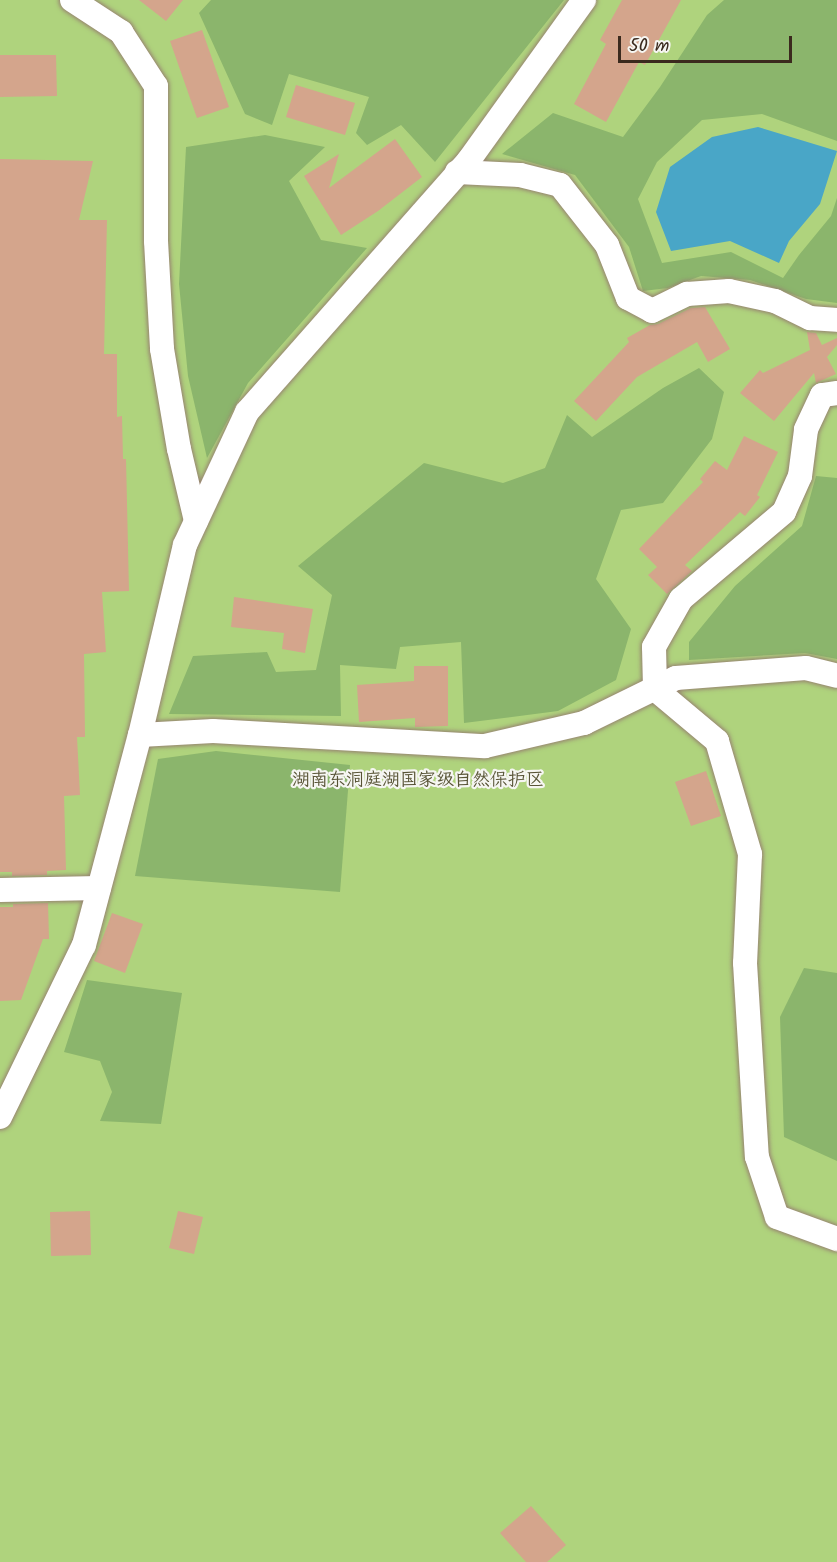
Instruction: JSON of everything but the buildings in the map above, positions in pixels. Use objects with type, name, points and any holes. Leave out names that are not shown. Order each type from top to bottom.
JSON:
[{"type":"street","points":[[72,0],[121,32],[156,86],[156,241],[162,349],[179,449],[196,521]]},
{"type":"street","points":[[0,1117],[84,945],[140,735],[185,545],[247,412],[458,172],[584,0]]},
{"type":"street","points":[[458,172],[520,175],[560,185],[607,245],[628,298],[652,311],[687,294],[729,291],[775,301],[810,318],[837,320]]},
{"type":"street","points":[[837,393],[822,395],[806,430],[800,476],[784,512],[681,599],[654,647],[655,689],[717,741],[750,854],[745,963],[757,1157],[766,1187],[777,1217],[837,1239]]},
{"type":"street","points":[[140,735],[213,731],[485,746],[584,723],[676,678],[806,668],[837,676]]},
{"type":"street","points":[[0,890],[99,888]]},
{"type":"green space","name":"湖南东洞庭湖国家级自然保护区","points":[[0,0],[837,0],[837,1562],[0,1562]]},
{"type":"green space","points":[[211,0],[564,0],[435,162],[401,125],[367,145],[356,133],[369,97],[289,74],[272,125],[245,114],[199,13]]},
{"type":"green space","points":[[724,0],[837,0],[837,141],[762,114],[702,120],[657,162],[638,199],[662,263],[731,252],[783,278],[831,216],[837,198],[837,303],[806,299],[750,280],[701,276],[668,288],[643,291],[629,247],[575,175],[502,154],[553,113],[623,137],[660,87],[707,15]]},
{"type":"green space","points":[[265,135],[325,147],[289,181],[321,240],[367,248],[248,383],[207,458],[188,376],[179,284],[186,147]]},
{"type":"green space","points":[[699,368],[724,392],[712,439],[663,503],[621,510],[596,579],[631,629],[616,680],[558,711],[464,723],[461,642],[400,647],[396,669],[340,665],[341,716],[169,714],[193,656],[267,652],[276,672],[316,670],[332,595],[298,566],[424,463],[503,483],[545,468],[567,415],[592,437],[663,388]]},
{"type":"green space","points":[[816,476],[837,478],[837,659],[805,653],[689,660],[689,642],[735,586],[802,526]]},
{"type":"green space","points":[[216,751],[350,765],[340,892],[135,876],[158,759]]},
{"type":"green space","points":[[804,968],[837,973],[837,1161],[784,1137],[780,1017]]},
{"type":"green space","points":[[87,980],[182,993],[161,1124],[100,1121],[112,1092],[100,1061],[64,1052]]},
{"type":"water","points":[[758,127],[837,151],[820,204],[789,241],[779,263],[730,241],[671,251],[656,212],[670,167],[712,137]]}]
